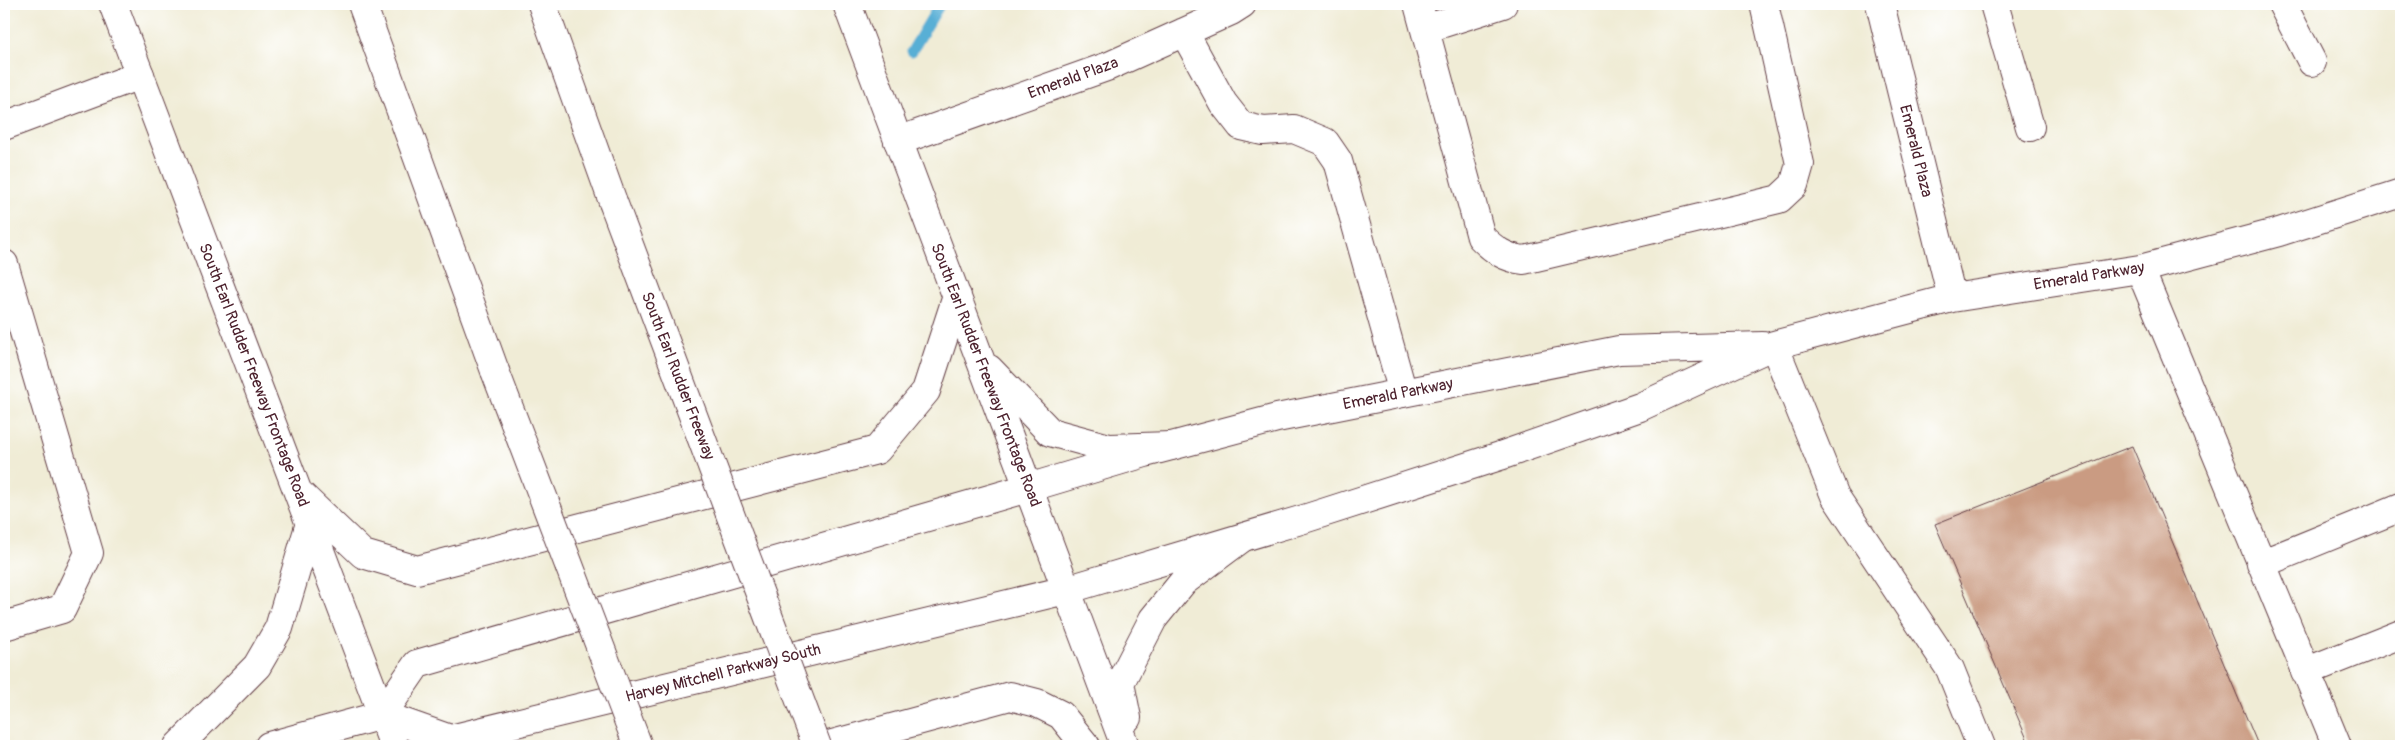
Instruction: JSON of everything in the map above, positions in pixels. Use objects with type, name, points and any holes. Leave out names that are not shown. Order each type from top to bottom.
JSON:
[{"type":"main road","name":"South Earl Rudder Freeway Frontage Road","points":[[113,4],[394,746]]},
{"type":"main road","points":[[362,4],[495,371],[638,746]]},
{"type":"main road","name":"South Earl Rudder Freeway","points":[[542,4],[612,202],[817,746]]},
{"type":"main road","name":"South Earl Rudder Freeway Frontage Road","points":[[847,4],[1125,746]]},
{"type":"main road","name":"Emerald Plaza","points":[[898,141],[1109,66],[1242,4]]},
{"type":"main road","points":[[1503,4],[1422,16],[1481,237],[1493,249],[1508,258],[1524,260],[1779,199],[1794,185],[1800,164],[1764,4]]},
{"type":"main road","name":"Emerald Plaza","points":[[1880,4],[1952,298]]},
{"type":"main road","points":[[1994,4],[2030,127]]},
{"type":"main road","points":[[2282,4],[2312,62]]},
{"type":"main road","points":[[1184,32],[1223,103],[1241,126],[1263,131],[1294,129],[1325,142],[1338,161],[1403,393]]},
{"type":"main road","points":[[4,126],[140,75]]},
{"type":"main road","name":"Emerald Parkway","points":[[1066,590],[1242,538],[1500,456],[1640,407],[1774,345],[1952,298],[2140,269],[2279,232],[2401,193]]},
{"type":"main road","points":[[4,264],[13,332],[89,553],[62,609],[4,626]]},
{"type":"main road","points":[[2140,269],[2337,746]]},
{"type":"main road","points":[[298,492],[363,554],[417,570],[877,450],[926,391],[957,296]]},
{"type":"main road","points":[[1774,345],[1834,496],[1950,669],[1981,746]]},
{"type":"main road","name":"Emerald Parkway","points":[[1028,488],[1277,418],[1619,350],[1774,345]]},
{"type":"main road","points":[[981,360],[1050,432],[1110,448],[1172,446]]},
{"type":"main road","points":[[269,746],[382,715],[417,664],[1028,488]]},
{"type":"main road","points":[[2261,564],[2401,507]]},
{"type":"main road","points":[[178,746],[257,666],[279,628],[310,523]]},
{"type":"main road","points":[[1132,746],[1120,684],[1153,619],[1183,582],[1242,538]]},
{"type":"main road","name":"Harvey Mitchell Parkway South","points":[[382,715],[450,739],[1066,590]]},
{"type":"main road","points":[[2305,672],[2401,634]]},
{"type":"main road","points":[[825,746],[1010,696],[1037,703],[1061,715],[1086,746]]},
{"type":"building","points":[[2132,446],[2258,745],[2030,746],[1935,524]]},
{"type":"waterway","points":[[912,51],[940,4]]}]
